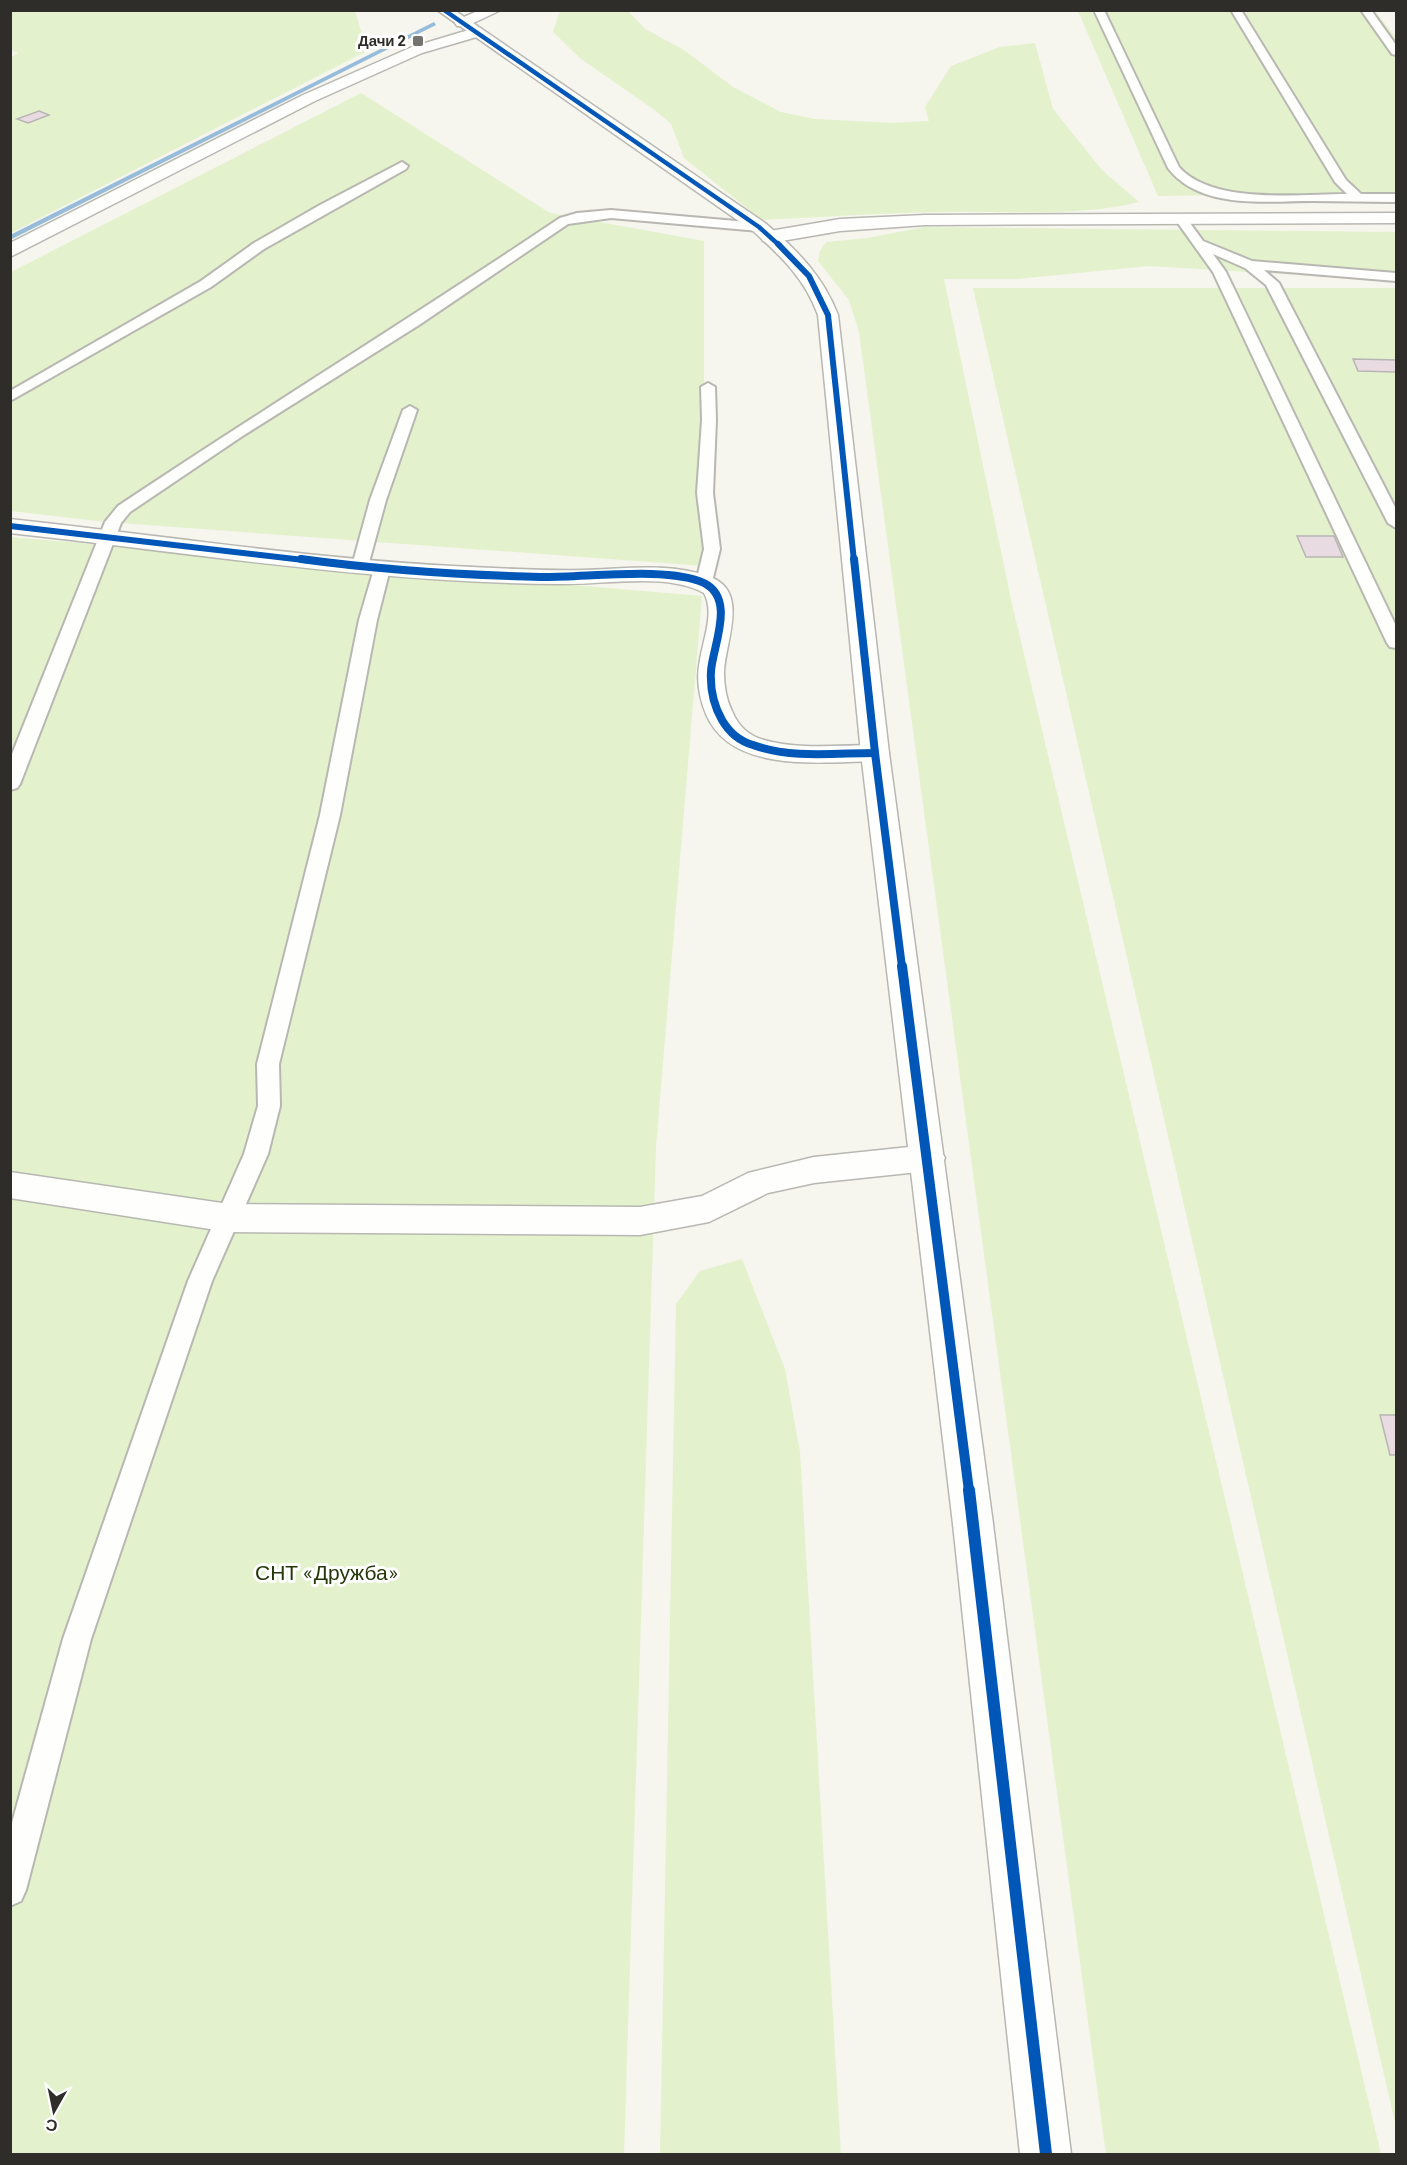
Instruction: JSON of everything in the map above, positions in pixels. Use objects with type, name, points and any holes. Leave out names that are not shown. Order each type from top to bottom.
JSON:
[{"type":"street","points":[[10,251],[309,98],[417,50],[469,19],[764,232],[804,267],[823,298],[828,315],[875,753],[974,1524],[1046,2154]]},
{"type":"street","points":[[764,232],[925,220],[1396,218]]},
{"type":"street","points":[[10,526],[371,567],[564,577],[649,576],[704,582],[716,589],[721,601],[717,645],[711,672],[714,699],[722,722],[736,737],[754,746],[783,750],[875,753]]},
{"type":"street","points":[[10,1185],[229,1218],[640,1221],[709,1208],[760,1182],[814,1170],[928,1158]]},
{"type":"lane","points":[[1099,10],[1174,168],[1194,185],[1216,193],[1242,197],[1396,198]]},
{"type":"lane","points":[[1236,10],[1341,182],[1358,198]]},
{"type":"lane","points":[[1366,10],[1396,52]]},
{"type":"lane","points":[[10,397],[206,284],[259,246],[402,166]]},
{"type":"lane","points":[[10,784],[113,522],[124,509],[236,434],[414,322],[564,221],[577,217],[611,214],[764,232]]},
{"type":"lane","points":[[1181,219],[1219,272],[1396,643]]},
{"type":"lane","points":[[1199,244],[1250,265],[1272,283],[1396,523]]},
{"type":"lane","points":[[1250,265],[1396,277]]},
{"type":"lane","points":[[704,582],[712,549],[705,494],[709,420],[708,387]]},
{"type":"lane","points":[[10,1890],[77,1639],[200,1281],[256,1154],[269,1106],[268,1064],[330,815],[368,620],[378,500],[410,410]]},
{"type":"green space","points":[[11,11],[355,11],[367,51],[11,233],[10,58],[18,53],[11,50]]},
{"type":"green space","points":[[560,11],[628,11],[645,29],[684,50],[733,87],[781,112],[815,119],[892,123],[929,121],[925,107],[951,66],[1000,47],[1035,43],[1053,109],[1102,170],[1139,202],[1065,212],[918,213],[762,220],[684,158],[671,124],[581,59],[553,32]]},
{"type":"green space","points":[[1078,11],[1375,11],[1396,38],[1396,193],[1158,196]]},
{"type":"green space","points":[[361,93],[550,213],[704,241],[704,566],[106,522],[11,511],[11,272]]},
{"type":"green space","points":[[925,227],[1396,232],[1396,275],[1347,278],[1149,266],[1017,279],[944,279],[1012,604],[1381,2154],[1106,2154],[859,332],[849,300],[818,261],[820,251],[826,242],[867,238]]},
{"type":"green space","points":[[973,288],[1396,288],[1396,2127]]},
{"type":"green space","name":"СНТ «Дружба»","points":[[10,537],[702,596],[656,1146],[624,2154],[11,2154]]},
{"type":"green space","points":[[742,1259],[785,1369],[800,1452],[841,2154],[660,2154],[676,1304],[700,1271]]},
{"type":"building","points":[[39,111],[49,115],[28,123],[17,119]]},
{"type":"building","points":[[1353,359],[1396,360],[1396,372],[1358,371]]},
{"type":"building","points":[[1297,536],[1334,536],[1343,557],[1306,557]]},
{"type":"building","points":[[1380,1415],[1396,1415],[1396,1455],[1390,1455]]},
{"type":"waterway","points":[[10,238],[434,24]]},
{"type":"cycle path","points":[[444,10],[759,227],[809,276],[828,315],[875,753],[973,1524],[1046,2154]]},
{"type":"cycle path","points":[[10,526],[383,569],[520,576],[652,575],[702,582],[713,588],[719,597],[720,622],[711,673],[713,696],[721,717],[734,735],[754,746],[783,752],[875,753]]},
{"type":"place","name":"Дачи 2","points":[[418,41]]}]
